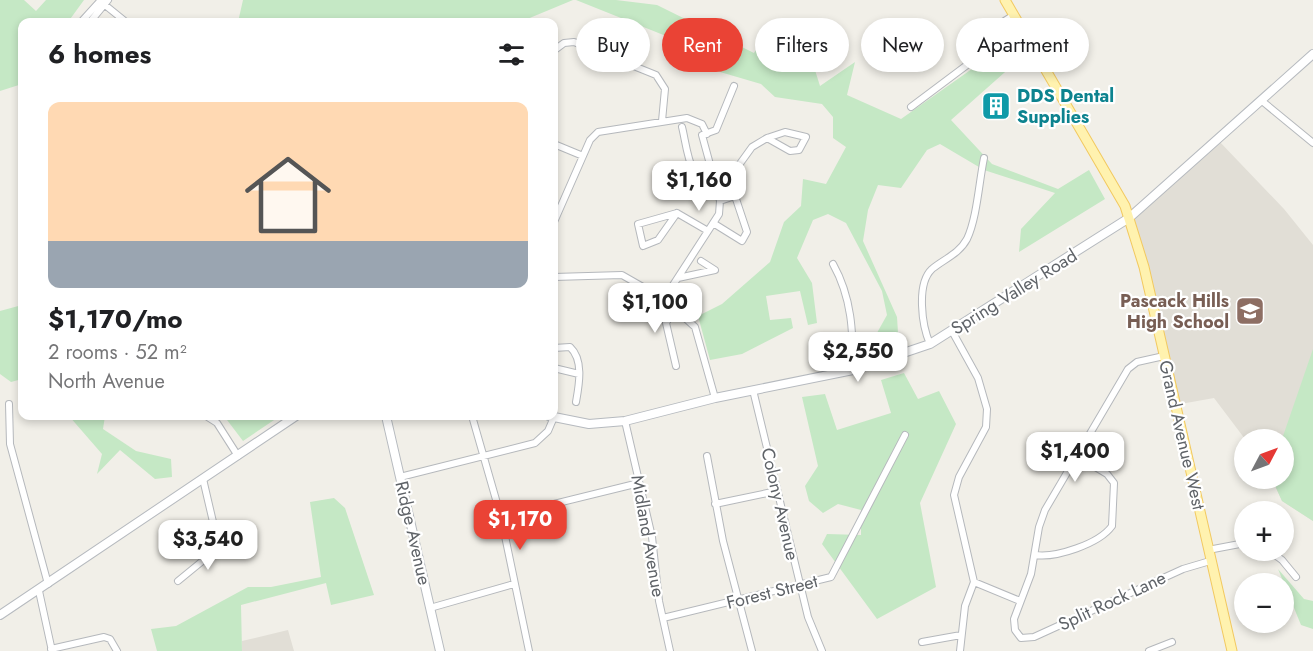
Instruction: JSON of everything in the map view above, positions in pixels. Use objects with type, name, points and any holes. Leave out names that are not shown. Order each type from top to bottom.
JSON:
[{"type":"main road","name":"Grand Avenue West","points":[[1005,0],[1123,202],[1129,218],[1164,356],[1232,651]]},
{"type":"street","points":[[86,18],[104,2]]},
{"type":"street","points":[[93,18],[104,2]]},
{"type":"street","points":[[104,2],[122,18]]},
{"type":"street","points":[[911,107],[982,53],[995,27],[1014,15]]},
{"type":"street","points":[[558,47],[564,43],[574,42],[656,75],[665,89],[662,121]]},
{"type":"street","name":"Spring Valley Road","points":[[558,417],[589,424],[625,421],[715,398],[853,370],[930,344],[1129,218],[1313,54]]},
{"type":"street","points":[[664,299],[718,214],[720,201],[702,135],[716,130],[735,86]]},
{"type":"street","points":[[1262,100],[1313,143]]},
{"type":"street","points":[[558,213],[590,140],[598,132],[692,118],[702,124],[707,134]]},
{"type":"street","points":[[682,127],[698,180],[705,186],[716,187]]},
{"type":"street","points":[[712,171],[739,165],[752,147],[767,138],[790,132],[806,137],[801,148],[795,152],[767,138]]},
{"type":"street","points":[[558,146],[583,156]]},
{"type":"street","points":[[930,344],[925,330],[924,280],[932,269],[957,252],[966,240],[984,158]]},
{"type":"street","points":[[713,223],[742,241],[747,232],[735,196],[720,201]]},
{"type":"street","points":[[677,213],[658,240],[644,246],[638,224],[677,213],[708,231]]},
{"type":"street","points":[[678,278],[715,270],[701,261]]},
{"type":"street","points":[[834,264],[843,283],[850,308],[853,370]]},
{"type":"street","points":[[558,277],[622,275],[664,299],[695,327],[715,398]]},
{"type":"street","points":[[675,308],[666,322],[676,366]]},
{"type":"street","points":[[952,331],[978,378],[987,409],[986,427],[959,477],[954,495],[974,582],[965,606],[960,651]]},
{"type":"street","points":[[558,348],[570,347],[573,350],[579,374],[576,402]]},
{"type":"street","points":[[974,582],[1020,601],[1031,574],[1042,515],[1130,367],[1137,362],[1164,356]]},
{"type":"street","points":[[558,369],[579,374]]},
{"type":"street","name":"Colony Avenue","points":[[753,390],[808,617],[822,651]]},
{"type":"street","points":[[9,404],[10,444],[48,585]]},
{"type":"street","points":[[212,420],[217,423],[238,456]]},
{"type":"street","points":[[0,615],[48,585],[290,420]]},
{"type":"street","name":"Ridge Avenue","points":[[387,420],[440,651]]},
{"type":"street","points":[[473,420],[486,457],[501,518],[529,651]]},
{"type":"street","points":[[400,477],[535,443],[548,431],[550,420]]},
{"type":"street","name":"Midland Avenue","points":[[625,421],[652,537],[670,651]]},
{"type":"street","name":"Forest Street","points":[[663,618],[739,601],[831,576],[905,435]]},
{"type":"street","points":[[707,456],[715,504],[752,651]]},
{"type":"street","points":[[1035,555],[1050,557],[1063,554],[1104,534],[1112,526],[1114,483],[1107,474],[1077,456]]},
{"type":"street","points":[[203,479],[214,531],[222,545],[240,554]]},
{"type":"street","points":[[501,518],[639,483]]},
{"type":"street","points":[[715,504],[777,491]]},
{"type":"street","points":[[178,580],[222,545]]},
{"type":"street","points":[[1208,550],[1234,545]]},
{"type":"street","name":"Split Rock Lane","points":[[1020,601],[1013,623],[1016,633],[1024,639],[1034,637],[1183,569],[1210,561]]},
{"type":"street","points":[[1283,561],[1296,577]]},
{"type":"street","points":[[430,608],[514,584]]},
{"type":"street","points":[[39,591],[52,650],[104,637],[111,639],[117,651]]},
{"type":"street","points":[[922,642],[961,635]]},
{"type":"street","points":[[1151,651],[1172,642]]},
{"type":"shaded area","points":[[1218,140],[1284,209],[1313,245],[1313,521],[1294,509],[1294,501],[1282,501],[1277,489],[1294,489],[1294,429],[1237,429],[1214,398],[1175,405],[1129,218]]},
{"type":"shaded area","points":[[288,630],[294,651],[242,651],[242,641]]},
{"type":"green space","points":[[0,0],[24,0],[36,11],[46,0],[84,0],[71,18],[18,18],[18,85],[0,91]]},
{"type":"green space","points":[[243,0],[573,0],[530,18],[239,18]]},
{"type":"green space","points":[[576,0],[616,0],[657,5],[683,18],[662,18],[662,34],[650,30],[650,18],[621,18]]},
{"type":"green space","points":[[743,48],[755,51],[755,72],[816,72],[820,86],[840,72],[849,72],[849,66],[855,62],[847,95],[901,119],[968,72],[1005,72],[951,120],[992,164],[1058,189],[1089,170],[1105,199],[1019,252],[1021,229],[1055,193],[984,170],[940,144],[927,150],[901,188],[878,185],[868,210],[863,241],[897,317],[899,348],[873,356],[873,340],[887,315],[882,291],[846,223],[828,214],[813,220],[797,258],[812,283],[817,323],[808,325],[800,291],[766,296],[770,320],[791,318],[793,328],[742,354],[710,360],[698,316],[722,304],[770,262],[784,222],[801,206],[803,179],[826,184],[846,147],[833,138],[833,117],[822,104],[775,97],[761,84],[720,72],[743,72]]},
{"type":"green space","points":[[18,306],[18,380],[11,382],[0,374],[0,311]]},
{"type":"green space","points":[[1313,349],[1313,521],[1294,509],[1294,501],[1282,501],[1277,489],[1294,489],[1294,429],[1285,429]]},
{"type":"green space","points":[[904,373],[918,399],[939,391],[956,424],[920,503],[936,587],[877,619],[822,544],[827,534],[861,535],[861,510],[838,504],[823,513],[809,501],[805,486],[818,466],[802,397],[825,394],[837,430],[891,413],[881,380]]},
{"type":"green space","points":[[72,420],[104,420],[103,429],[136,451],[171,459],[172,477],[155,479],[120,450],[97,474],[102,454]]},
{"type":"green space","points":[[227,420],[274,420],[243,441]]},
{"type":"green space","points":[[334,498],[345,508],[374,595],[331,605],[326,583],[241,605],[242,651],[157,651],[151,629],[176,626],[248,587],[271,587],[321,577],[310,502]]},
{"type":"green space","points":[[1294,587],[1304,599],[1313,601],[1313,629],[1301,625],[1294,608]]},
{"type":"place","name":"DDS Dental Supplies","points":[[996,106]]},
{"type":"place","name":"Pascack Hills High School","points":[[1250,311]]}]
